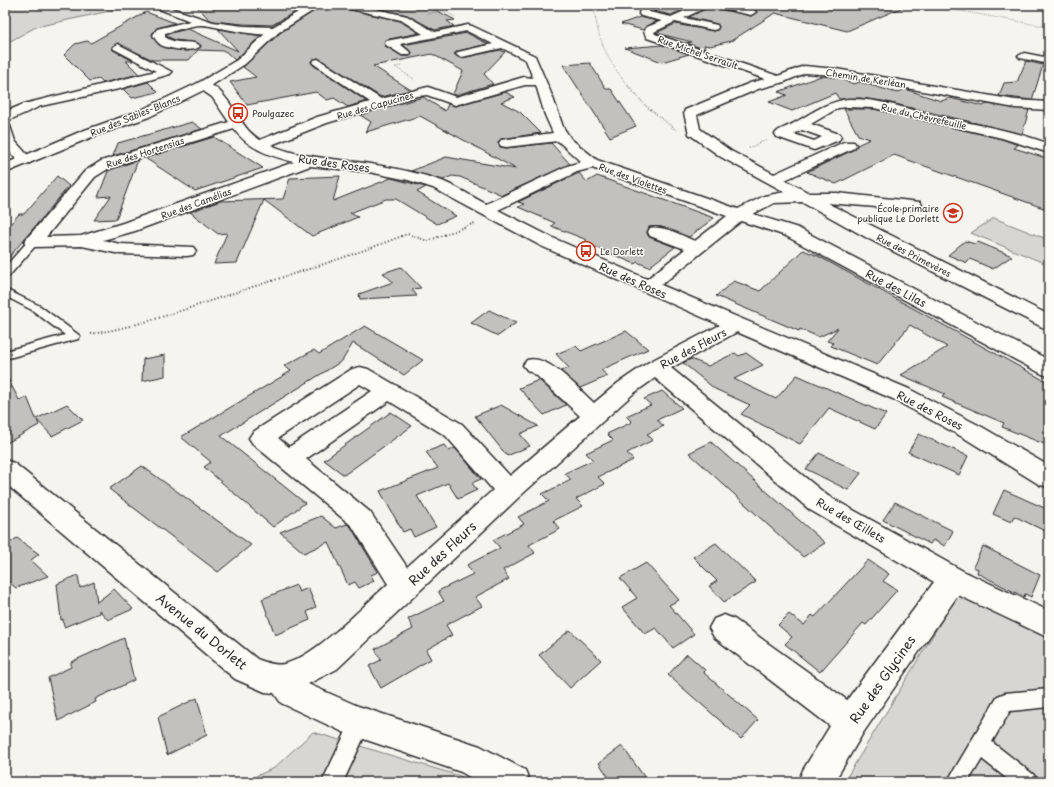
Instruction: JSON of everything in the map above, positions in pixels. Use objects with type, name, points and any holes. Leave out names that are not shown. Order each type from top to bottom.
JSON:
[{"type":"street","points":[[154,5],[164,10],[262,41]]},
{"type":"street","points":[[164,10],[177,5]]},
{"type":"street","name":"Rue des Sables-Blancs","points":[[5,169],[87,134],[144,114],[202,86],[241,62],[275,30],[317,5]]},
{"type":"street","points":[[345,5],[404,18],[433,34]]},
{"type":"street","points":[[646,5],[644,14],[713,27]]},
{"type":"street","name":"Rue Michel Serrault","points":[[706,5],[651,29],[649,32],[651,36],[776,79]]},
{"type":"street","points":[[717,5],[751,12]]},
{"type":"street","points":[[195,46],[179,46],[166,43],[160,39],[158,35],[161,31],[201,22]]},
{"type":"street","points":[[406,53],[390,43],[468,28],[531,58],[548,98],[551,115],[562,136],[566,142],[592,163]]},
{"type":"street","points":[[227,29],[250,31],[275,30]]},
{"type":"street","points":[[462,54],[503,45]]},
{"type":"street","points":[[5,118],[17,109],[37,103],[145,80],[166,72],[118,47]]},
{"type":"street","points":[[1024,56],[1049,61]]},
{"type":"street","points":[[318,62],[379,103]]},
{"type":"street","name":"Chemin de Kerléan","points":[[690,113],[754,86],[804,69],[836,72],[1015,104],[1049,106]]},
{"type":"street","name":"Rue des Capucines","points":[[259,145],[322,120],[379,103],[428,92],[455,101],[524,81],[540,82]]},
{"type":"street","name":"Rue des Roses","points":[[202,86],[208,88],[216,94],[244,134],[259,145],[279,154],[309,162],[369,168],[411,176],[438,185],[547,242],[736,325],[901,394],[974,433],[1049,478]]},
{"type":"street","name":"Rue du Chèvrefeuille","points":[[782,134],[801,125],[820,112],[835,105],[860,103],[891,107],[935,120],[999,132],[1049,149]]},
{"type":"street","name":"Rue des Primevères","points":[[690,113],[694,131],[730,155],[928,263],[1049,323]]},
{"type":"street","name":"Rue des Hortensias","points":[[33,242],[90,174],[106,164],[236,124]]},
{"type":"street","points":[[782,134],[814,146],[834,137],[801,125]]},
{"type":"street","points":[[5,129],[8,142],[25,160]]},
{"type":"street","points":[[506,143],[562,136]]},
{"type":"street","points":[[780,177],[849,145]]},
{"type":"street","name":"Rue des Camélias","points":[[82,241],[129,227],[309,162]]},
{"type":"street","name":"Rue des Violettes","points":[[490,212],[572,170],[592,163],[703,203],[747,211]]},
{"type":"street","points":[[648,287],[747,211],[770,199],[785,197],[836,198],[914,205]]},
{"type":"street","name":"Rue des Lilas","points":[[747,211],[792,232],[1049,369]]},
{"type":"street","points":[[656,232],[697,248]]},
{"type":"street","points":[[33,242],[82,241],[120,249],[187,251]]},
{"type":"street","name":"Rue des Fleurs","points":[[283,679],[308,669],[326,659],[509,491],[626,388],[656,367],[736,325]]},
{"type":"street","points":[[534,365],[544,370],[594,416]]},
{"type":"street","name":"Rue des Œillets","points":[[656,367],[819,503],[953,579],[1049,625]]},
{"type":"street","points":[[405,588],[361,519],[289,459],[261,438],[360,374],[454,430],[509,491]]},
{"type":"street","points":[[289,459],[388,391]]},
{"type":"street","name":"Avenue du Dorlett","points":[[5,469],[246,669],[265,676],[283,679]]},
{"type":"street","name":"Rue des Glycines","points":[[815,782],[851,722],[953,579]]},
{"type":"street","points":[[724,628],[851,722]]},
{"type":"street","points":[[283,679],[292,692],[356,721],[468,758],[513,782]]},
{"type":"lane","name":"Rue des Hortensias","points":[[5,274],[33,242]]},
{"type":"lane","points":[[5,292],[36,308],[74,336]]},
{"type":"lane","points":[[5,355],[74,336]]},
{"type":"lane","points":[[957,782],[1005,702],[1049,698]]},
{"type":"lane","points":[[332,782],[361,722]]},
{"type":"lane","points":[[980,745],[1027,782]]},
{"type":"path","points":[[5,7],[33,5]]},
{"type":"path","points":[[927,5],[1049,27]]},
{"type":"path","points":[[404,18],[443,11],[473,26],[468,28]]},
{"type":"path","points":[[402,66],[395,68],[406,73],[428,92]]},
{"type":"path","points":[[730,155],[782,134]]},
{"type":"path","points":[[74,336],[110,331],[174,313],[372,248],[407,234],[428,241],[490,212]]},
{"type":"shaded area","points":[[5,5],[102,5],[92,8],[111,7],[114,10],[36,27],[5,44]]},
{"type":"shaded area","points":[[994,218],[1049,240],[1049,265],[971,233]]},
{"type":"shaded area","points":[[959,592],[1049,635],[1049,782],[844,782]]},
{"type":"shaded area","points":[[313,732],[460,776],[471,782],[243,782],[274,768]]},
{"type":"building","points":[[195,5],[307,5],[272,25],[213,21]]},
{"type":"building","points":[[323,5],[338,5],[342,8],[400,21],[419,33],[385,40],[385,46],[402,56],[410,56],[412,53],[403,45],[467,33],[488,44],[458,51],[454,54],[458,57],[462,58],[500,50],[505,52],[484,74],[493,84],[456,95],[453,94],[463,71],[432,54],[373,66],[411,90],[381,97],[318,58],[311,61],[313,65],[366,101],[348,107],[334,98],[327,100],[316,92],[247,105],[230,82],[256,77],[243,67],[280,33]]},
{"type":"building","points":[[365,5],[426,5],[455,20],[447,21],[454,26],[435,30],[407,15]]},
{"type":"building","points":[[669,5],[694,5],[671,15],[653,11]]},
{"type":"building","points":[[738,5],[908,5],[847,31],[775,13],[731,41],[710,46],[704,45],[705,49],[685,43],[692,42],[656,33],[675,24],[713,31],[717,30],[719,26],[717,24],[689,17],[711,6],[751,16],[757,12],[754,9]]},
{"type":"building","points":[[146,12],[175,23],[157,28],[152,34],[159,45],[169,49],[187,51],[201,47],[198,43],[175,40],[166,36],[166,34],[188,29],[238,51],[218,29],[261,36],[235,60],[225,51],[198,50],[189,60],[153,60],[117,43],[112,47],[113,50],[133,61],[126,61],[139,74],[103,83],[99,79],[90,81],[64,55],[75,44],[87,41],[91,43]]},
{"type":"building","points":[[640,17],[657,21],[646,26],[643,30],[621,24]]},
{"type":"building","points":[[662,45],[689,54],[662,62],[625,48]]},
{"type":"building","points":[[1026,61],[1043,65],[1032,100],[999,96],[1004,83],[1017,82]]},
{"type":"building","points":[[590,63],[606,89],[611,89],[636,126],[610,137],[563,65]]},
{"type":"building","points":[[821,76],[843,78],[845,81],[854,84],[860,82],[897,93],[905,89],[941,101],[950,98],[983,106],[987,104],[1029,110],[1022,134],[882,101],[860,98],[839,99],[835,93],[792,111],[769,102],[787,95],[778,92]]},
{"type":"building","points":[[148,82],[158,92],[132,98],[123,89]]},
{"type":"building","points":[[505,92],[515,97],[501,102],[520,112],[541,133],[501,139],[498,142],[500,147],[506,148],[551,143],[570,164],[502,195],[460,177],[452,176],[443,180],[411,171],[446,157],[516,169],[420,116],[366,132],[371,122],[360,115],[423,97],[445,111],[448,104],[455,106]]},
{"type":"building","points":[[844,109],[874,109],[1002,139],[1018,145],[1014,148],[1049,159],[1049,210],[894,155],[836,184],[807,172],[855,149],[857,145],[870,139],[858,135]]},
{"type":"building","points":[[192,122],[202,129],[113,156],[118,143]]},
{"type":"building","points":[[214,137],[263,168],[195,191],[145,158]]},
{"type":"building","points":[[138,160],[116,219],[94,220],[111,196],[98,197],[108,171]]},
{"type":"building","points":[[579,173],[587,182],[597,176],[714,218],[689,237],[661,227],[649,227],[647,233],[649,237],[675,247],[649,267],[637,262],[635,264],[584,242],[587,240],[551,226],[555,223],[518,207],[524,204],[518,202]]},
{"type":"building","points":[[57,176],[69,186],[5,262],[5,230],[19,214],[24,214]]},
{"type":"building","points":[[340,176],[333,201],[391,178],[426,187],[417,192],[456,216],[437,224],[396,199],[386,199],[350,213],[358,217],[312,236],[264,200],[237,263],[214,264],[227,233],[218,234],[190,212],[220,201],[283,199],[290,178]]},
{"type":"building","points":[[965,241],[975,244],[978,242],[1012,256],[993,269],[970,259],[967,263],[948,255]]},
{"type":"building","points":[[803,250],[818,256],[1049,383],[1049,446],[1002,427],[1004,423],[942,397],[945,394],[901,375],[947,347],[910,325],[877,365],[831,346],[833,343],[827,341],[838,328],[819,337],[800,329],[799,331],[716,296],[734,281],[760,291]]},
{"type":"building","points":[[401,267],[421,288],[412,289],[417,296],[360,299],[359,294],[393,282],[383,273]]},
{"type":"building","points":[[489,310],[516,323],[498,336],[471,323]]},
{"type":"building","points":[[365,326],[423,360],[404,375],[353,343],[342,361],[221,436],[305,503],[273,527],[204,467],[211,462],[181,437],[291,371],[284,366],[314,350],[319,354]]},
{"type":"building","points":[[626,331],[648,349],[601,370],[608,376],[580,388],[561,371],[569,368],[556,354],[576,346],[581,351]]},
{"type":"building","points":[[735,353],[739,356],[746,353],[763,365],[734,379],[776,399],[797,375],[886,414],[875,429],[829,408],[800,444],[741,414],[750,405],[715,389],[683,363],[691,359],[708,366]]},
{"type":"building","points":[[165,355],[165,376],[142,381],[143,359]]},
{"type":"building","points":[[5,373],[19,400],[27,397],[36,419],[67,404],[83,420],[52,436],[37,420],[39,425],[5,444]]},
{"type":"building","points":[[539,380],[566,405],[544,415],[519,388]]},
{"type":"building","points":[[662,391],[682,408],[657,420],[664,426],[647,434],[653,440],[627,453],[633,460],[598,477],[605,484],[576,499],[583,506],[553,521],[560,529],[529,545],[535,553],[503,570],[509,579],[475,597],[482,606],[446,625],[452,635],[426,650],[431,659],[381,688],[369,666],[381,660],[375,649],[413,629],[408,619],[444,601],[438,591],[473,574],[467,565],[500,548],[493,540],[524,524],[518,517],[549,501],[542,494],[571,480],[565,473],[593,460],[586,453],[613,440],[607,434],[632,422],[626,416],[651,405],[644,399]]},
{"type":"building","points":[[501,405],[538,426],[520,434],[530,446],[507,456],[475,416]]},
{"type":"building","points":[[391,412],[412,426],[344,475],[324,460]]},
{"type":"building","points":[[919,434],[968,456],[959,475],[908,452]]},
{"type":"building","points":[[711,442],[825,543],[803,557],[689,453]]},
{"type":"building","points":[[444,445],[449,451],[455,448],[481,479],[472,483],[477,490],[458,499],[448,483],[417,496],[436,527],[414,537],[410,529],[403,532],[380,491],[438,468],[426,452]]},
{"type":"building","points":[[819,453],[861,473],[848,490],[806,469]]},
{"type":"building","points":[[142,466],[251,545],[218,572],[109,489]]},
{"type":"building","points":[[1004,490],[1049,510],[1049,533],[1014,516],[1011,522],[993,514]]},
{"type":"building","points":[[895,502],[953,531],[945,546],[933,540],[930,544],[883,520]]},
{"type":"building","points":[[321,516],[336,528],[347,524],[351,527],[378,572],[371,575],[374,581],[359,588],[355,582],[348,585],[328,542],[304,553],[280,532]]},
{"type":"building","points":[[17,538],[39,554],[31,560],[48,576],[16,588],[5,579],[5,546]]},
{"type":"building","points":[[716,543],[756,582],[724,602],[709,586],[717,581],[693,557]]},
{"type":"building","points":[[983,546],[1040,575],[1031,597],[1025,594],[1024,597],[977,573],[978,569],[973,567]]},
{"type":"building","points":[[868,560],[889,574],[883,581],[897,590],[866,625],[863,623],[820,672],[785,644],[792,637],[778,625],[789,614],[804,625],[812,615],[815,617]]},
{"type":"building","points":[[646,563],[679,600],[669,605],[694,634],[673,648],[656,628],[645,634],[622,607],[637,598],[620,578]]},
{"type":"building","points":[[78,575],[80,588],[94,582],[97,602],[114,589],[133,609],[108,620],[99,610],[99,613],[64,627],[63,619],[61,620],[57,584]]},
{"type":"building","points":[[296,585],[299,592],[308,588],[316,607],[307,612],[310,620],[275,635],[262,599]]},
{"type":"building","points":[[570,630],[601,660],[570,688],[539,655]]},
{"type":"building","points":[[124,638],[134,680],[95,699],[96,702],[58,721],[48,678],[71,667],[71,662]]},
{"type":"building","points":[[687,654],[705,670],[704,673],[758,720],[741,739],[668,675]]},
{"type":"building","points":[[197,698],[207,735],[167,755],[158,717]]},
{"type":"building","points":[[622,746],[648,782],[612,782],[599,763]]},
{"type":"place","name":"Poulgazec","points":[[238,113]]},
{"type":"place","name":"École primaire publique Le Dorlett","points":[[953,213]]},
{"type":"place","name":"Le Dorlett","points":[[586,251]]}]
